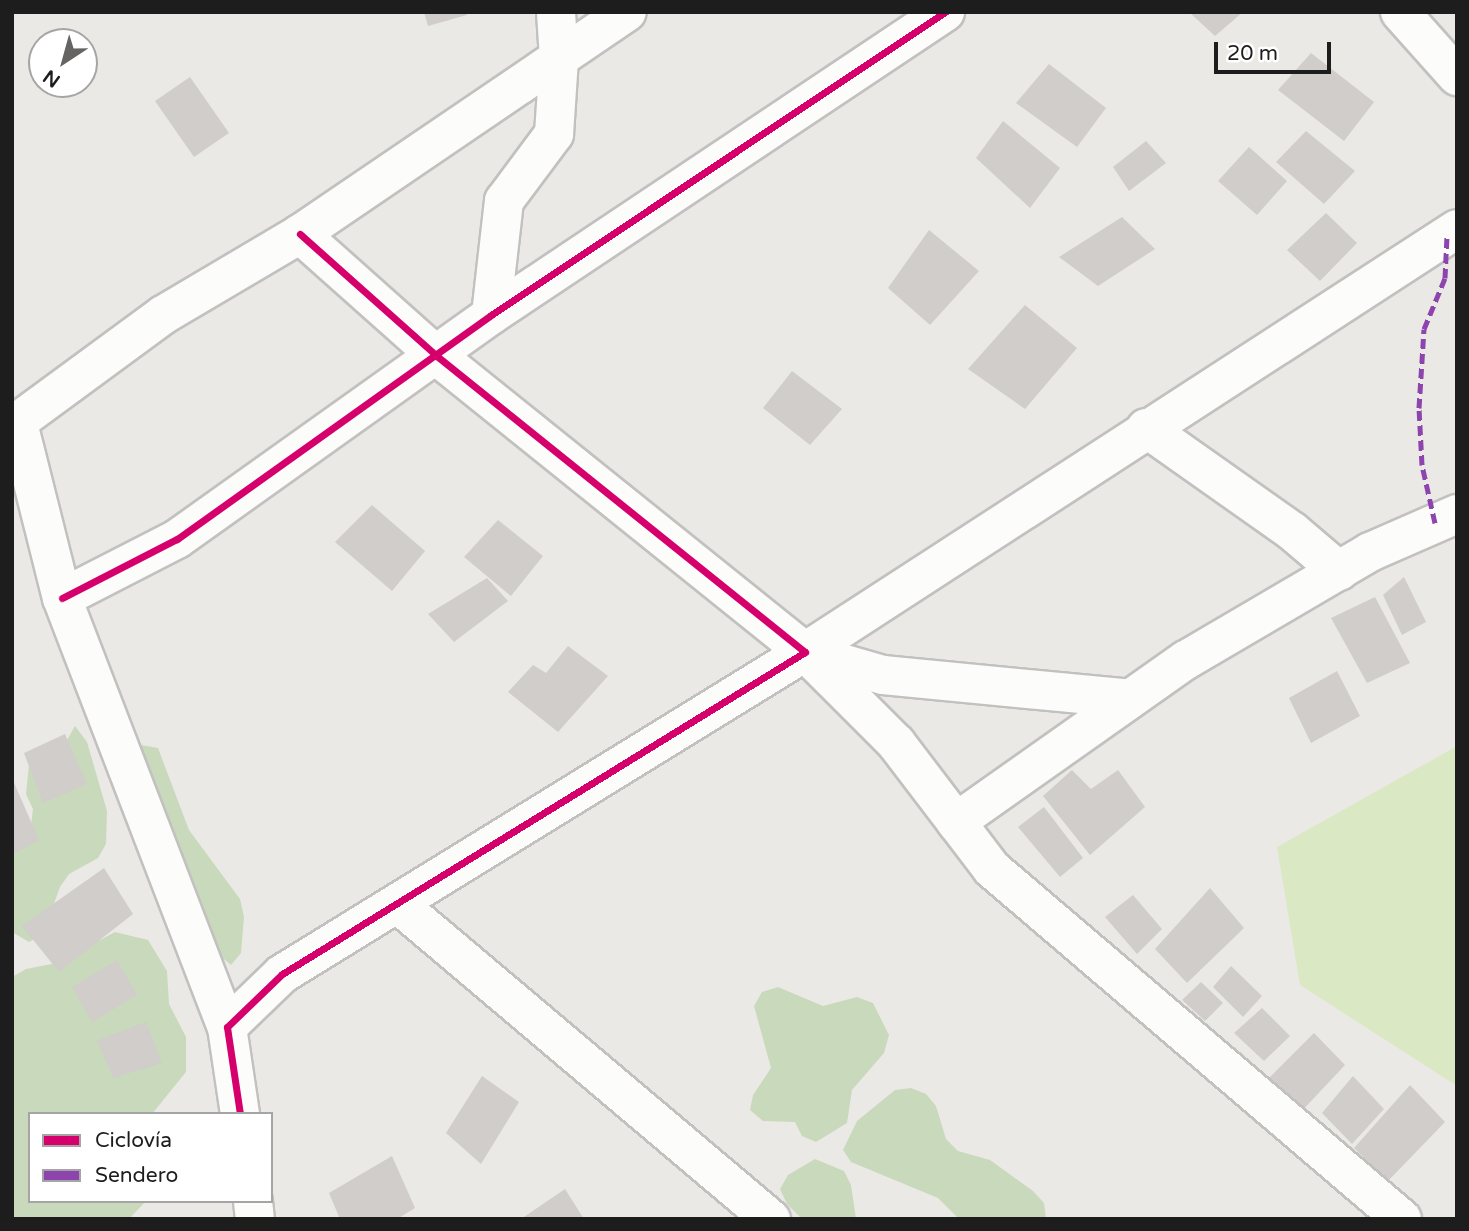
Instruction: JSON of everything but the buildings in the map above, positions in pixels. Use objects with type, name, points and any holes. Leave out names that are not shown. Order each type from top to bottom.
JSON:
[{"type":"street","points":[[491,315],[504,201],[554,134],[559,59],[556,12]]},
{"type":"street","points":[[240,1112],[227,1027],[62,598],[15,424],[163,315],[300,234],[627,12]]},
{"type":"street","points":[[62,598],[177,540],[438,357],[491,315],[945,12]]},
{"type":"street","points":[[1400,12],[1457,76]]},
{"type":"street","points":[[227,1027],[282,974],[399,905],[688,720],[805,652],[1146,428],[1457,229]]},
{"type":"street","points":[[300,234],[438,357],[805,652],[896,743],[992,869],[1402,1219]]},
{"type":"street","points":[[1146,428],[1292,531],[1339,571]]},
{"type":"street","points":[[956,822],[1186,660],[1339,571],[1457,514]]},
{"type":"street","points":[[805,652],[883,676],[1130,699]]},
{"type":"street","points":[[399,905],[771,1219]]},
{"type":"green space","points":[[75,726],[87,742],[107,811],[106,844],[98,858],[69,874],[60,887],[43,934],[29,942],[12,932],[12,845],[31,825],[33,809],[26,794],[29,764],[67,740]]},
{"type":"green space","points":[[141,745],[158,748],[189,830],[240,899],[244,917],[241,953],[231,965],[201,940],[137,760]]},
{"type":"green space","points":[[1457,746],[1457,1086],[1300,985],[1277,847]]},
{"type":"green space","points":[[115,932],[148,940],[167,971],[169,1004],[186,1037],[186,1072],[154,1112],[28,1112],[28,1203],[144,1203],[129,1219],[12,1219],[12,977],[26,969],[57,963]]},
{"type":"green space","points":[[778,987],[823,1006],[857,997],[873,1003],[889,1035],[884,1053],[852,1090],[847,1123],[816,1142],[802,1136],[795,1122],[763,1121],[750,1110],[753,1095],[771,1068],[754,1006],[762,992]]},
{"type":"green space","points":[[911,1088],[926,1094],[936,1106],[946,1139],[958,1151],[990,1160],[1033,1191],[1044,1203],[1046,1219],[959,1219],[938,1198],[851,1162],[843,1150],[857,1121],[895,1090]]},
{"type":"green space","points":[[815,1159],[844,1171],[851,1185],[856,1219],[802,1219],[787,1204],[780,1189],[788,1175]]},
{"type":"marked path","points":[[1435,523],[1422,465],[1419,408],[1424,329],[1445,278],[1447,235]]},
{"type":"cycle path","points":[[62,598],[177,539],[491,315],[945,12]]},
{"type":"cycle path","points":[[240,1112],[227,1027],[282,974],[805,652],[438,357],[300,234]]}]
